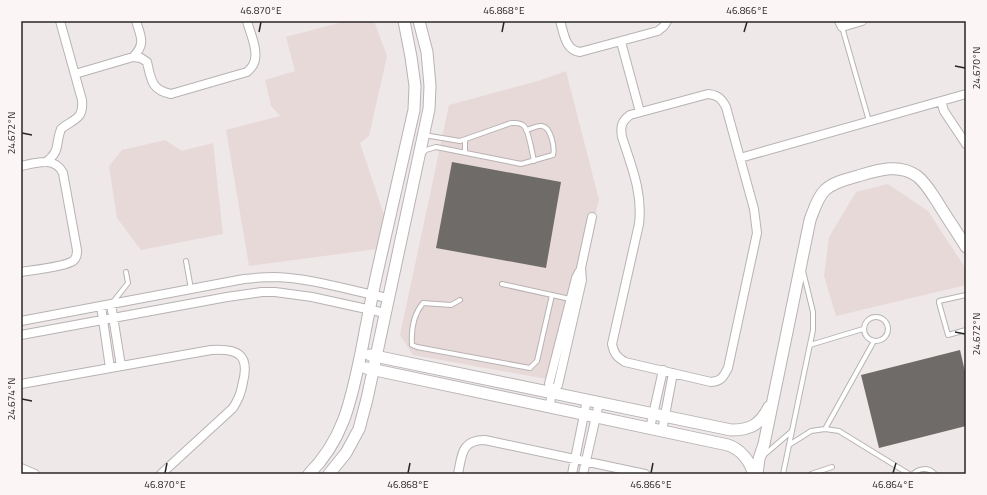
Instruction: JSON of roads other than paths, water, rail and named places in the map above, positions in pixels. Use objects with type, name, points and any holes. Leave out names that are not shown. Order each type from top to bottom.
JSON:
[{"type":"street","points":[[46,162],[53,156],[56,150],[61,129],[78,117],[83,108],[60,21]]},
{"type":"street","points":[[133,57],[139,51],[141,45],[141,39],[136,21]]},
{"type":"street","points":[[75,74],[133,57],[141,58],[147,62],[152,84],[162,92],[171,94],[247,72],[253,65],[255,58],[255,49],[247,21]]},
{"type":"street","points":[[309,474],[332,445],[344,422],[351,400],[372,295],[414,110],[415,86],[404,21]]},
{"type":"street","points":[[329,474],[346,453],[358,429],[367,399],[429,109],[430,86],[427,52],[419,21]]},
{"type":"street","points":[[560,21],[566,42],[571,49],[576,52],[586,51],[658,31],[667,21]]},
{"type":"street","points":[[841,24],[862,21]]},
{"type":"street","points":[[621,42],[640,112]]},
{"type":"street","points":[[740,158],[966,94]]},
{"type":"street","points":[[702,95],[713,95],[719,97],[723,100],[726,107],[740,158],[754,209],[757,232],[728,368],[724,377],[718,381],[711,382],[624,362],[617,358],[612,344],[641,211],[638,188],[622,137],[621,128],[625,119],[630,115],[702,95]]},
{"type":"street","points":[[941,101],[944,111],[966,144]]},
{"type":"street","points":[[21,166],[46,162],[60,166],[63,173],[77,250],[77,256],[74,260],[66,264],[21,272]]},
{"type":"street","points":[[755,474],[764,444],[812,214],[819,197],[840,181],[886,169],[909,171],[919,177],[928,188],[966,247]]},
{"type":"street","points":[[549,407],[552,394],[558,385],[574,300],[582,280],[582,268],[592,218]]},
{"type":"street","points":[[21,321],[244,279],[275,277],[316,283],[388,298]]},
{"type":"street","points":[[21,335],[248,293],[262,292],[286,293],[312,297],[385,312]]},
{"type":"street","points":[[111,304],[121,366]]},
{"type":"street","points":[[101,306],[110,368]]},
{"type":"street","points":[[21,384],[211,350],[231,350],[238,353],[243,358],[246,370],[239,398],[233,408],[162,474]]},
{"type":"street","points":[[361,353],[552,394],[731,430],[748,429],[760,422],[773,400]]},
{"type":"street","points":[[358,367],[728,445],[736,448],[748,461],[755,474]]},
{"type":"street","points":[[650,428],[663,370]]},
{"type":"street","points":[[662,431],[673,373]]},
{"type":"street","points":[[572,474],[587,400]]},
{"type":"street","points":[[583,474],[599,403]]},
{"type":"street","points":[[458,474],[463,451],[466,446],[478,440],[485,440],[645,474]]},
{"type":"street","points":[[21,468],[36,474]]},
{"type":"lane","points":[[841,24],[869,121]]},
{"type":"lane","points":[[423,135],[454,141],[465,140],[511,123],[520,124],[524,126],[526,130],[534,161]]},
{"type":"lane","points":[[418,157],[426,150],[436,147],[521,164],[551,156],[554,150],[547,128],[540,126],[526,130]]},
{"type":"lane","points":[[465,140],[465,152]]},
{"type":"lane","points":[[186,261],[191,290]]},
{"type":"lane","points":[[783,474],[813,330],[813,312],[801,262]]},
{"type":"lane","points":[[111,304],[128,283],[126,272]]},
{"type":"lane","points":[[502,284],[574,300]]},
{"type":"lane","points":[[966,294],[939,301],[939,303],[948,335],[966,330]]},
{"type":"lane","points":[[460,300],[451,305],[423,304],[416,312],[412,346],[530,368],[535,364],[538,358],[552,295]]},
{"type":"lane","points":[[874,317],[882,318],[888,325],[888,334],[882,340],[874,341],[866,337],[864,329],[866,321],[874,317]]},
{"type":"lane","points":[[810,345],[864,329]]},
{"type":"lane","points":[[826,429],[874,341]]},
{"type":"lane","points":[[789,445],[811,431],[826,429],[839,431],[909,474]]},
{"type":"lane","points":[[759,459],[792,430]]},
{"type":"lane","points":[[811,474],[832,467]]},
{"type":"lane","points":[[913,474],[919,470],[928,469],[935,474]]}]
